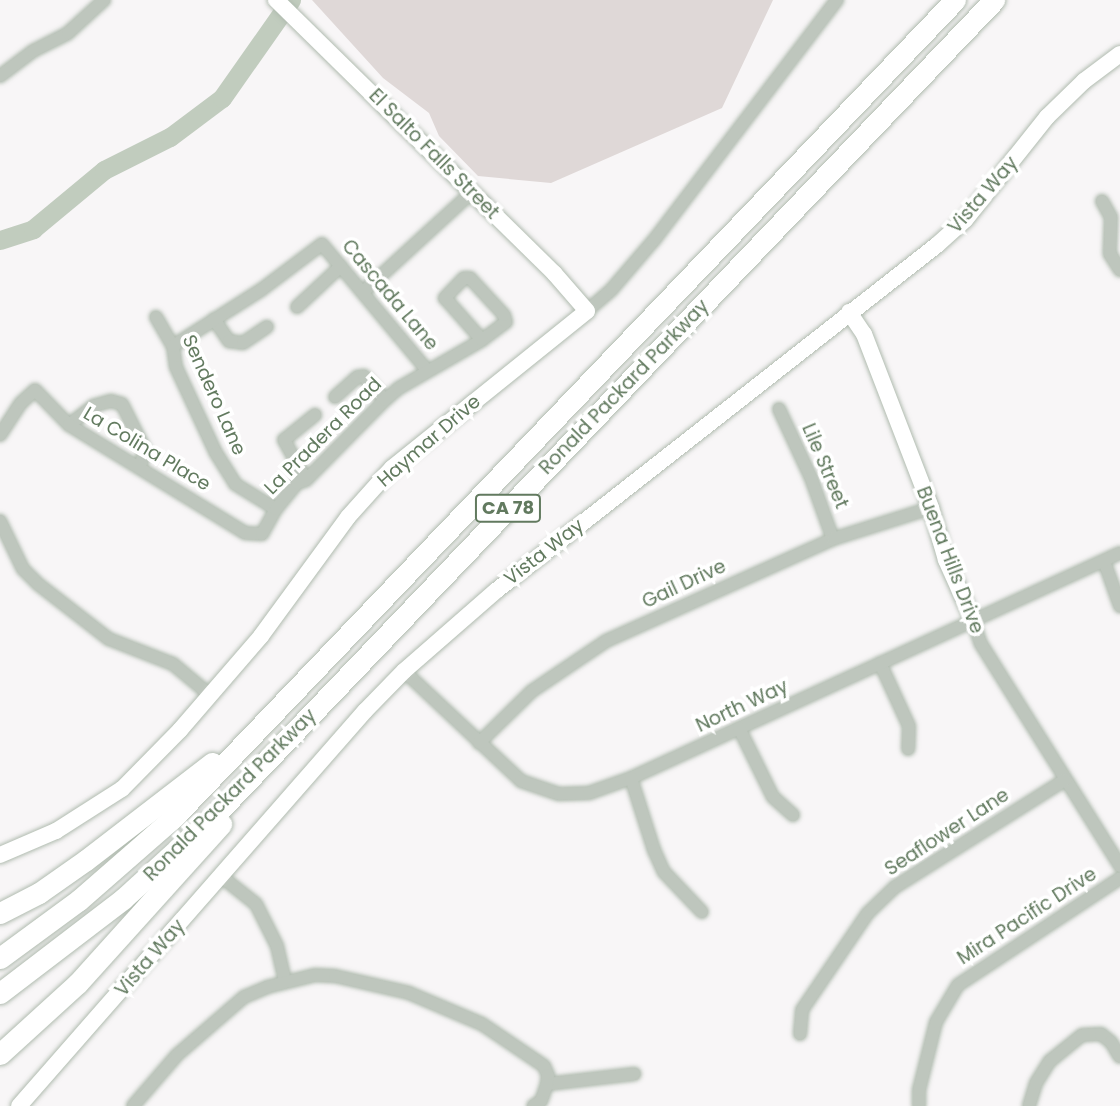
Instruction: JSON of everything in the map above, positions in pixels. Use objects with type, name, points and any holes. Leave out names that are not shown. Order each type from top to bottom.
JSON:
[{"type":"highway","name":"Ronald Packard Parkway","points":[[0,958],[79,900],[145,844],[244,744],[955,0]]},
{"type":"highway","name":"Ronald Packard Parkway","points":[[0,993],[69,943],[158,869],[298,728],[993,0]]},
{"type":"highway","points":[[0,1054],[78,983],[202,848],[298,728]]},
{"type":"highway","points":[[0,913],[39,893],[204,768],[244,744]]},
{"type":"street","points":[[0,76],[83,18],[104,0]]},
{"type":"street","name":"El Salto Falls Street","points":[[276,0],[554,273],[587,311]]},
{"type":"street","name":"Haymar Drive","points":[[0,855],[56,831],[121,789],[180,730],[261,636],[348,517],[392,468],[612,289],[654,240],[837,0]]},
{"type":"street","name":"Vista Way","points":[[19,1106],[222,877],[365,710],[404,671],[497,590],[965,220],[1047,117],[1084,81],[1120,54]]},
{"type":"street","points":[[363,292],[472,192]]},
{"type":"street","points":[[1102,201],[1111,217],[1110,254],[1120,270]]},
{"type":"street","name":"Cascada Lane","points":[[214,318],[261,290],[322,244],[427,370]]},
{"type":"street","points":[[298,307],[341,266]]},
{"type":"street","name":"La Pradera Road","points":[[245,533],[262,534],[276,509],[297,483],[306,480],[385,400],[427,370],[482,340],[506,322],[504,315],[470,278],[464,278],[445,298],[482,340]]},
{"type":"street","name":"Buena Hills Drive","points":[[849,312],[864,334],[930,508],[946,560],[981,644],[1120,866]]},
{"type":"street","name":"Sendero Lane","points":[[156,317],[173,346],[176,367],[216,453],[235,484],[276,509]]},
{"type":"street","points":[[173,346],[214,318],[229,341],[243,343],[267,327]]},
{"type":"street","points":[[335,397],[357,377],[364,376],[385,400]]},
{"type":"street","name":"La Colina Place","points":[[0,435],[21,403],[35,390],[69,425],[140,466],[245,533]]},
{"type":"street","points":[[69,425],[93,405],[111,401],[122,404],[145,450],[140,466]]},
{"type":"street","name":"Lile Street","points":[[779,409],[811,478],[833,539]]},
{"type":"street","points":[[306,480],[284,440],[315,415]]},
{"type":"street","name":"Gail Drive","points":[[479,743],[532,691],[606,641],[833,539],[930,508]]},
{"type":"street","points":[[0,521],[23,569],[38,584],[108,639],[173,664],[210,695]]},
{"type":"street","name":"North Way","points":[[404,671],[521,781],[559,794],[589,793],[631,778],[1120,553]]},
{"type":"street","points":[[1104,561],[1120,606]]},
{"type":"street","points":[[880,663],[909,726],[908,749]]},
{"type":"street","points":[[739,728],[773,797],[793,816]]},
{"type":"street","points":[[631,778],[654,850],[664,872],[702,912]]},
{"type":"street","name":"Seaflower Lane","points":[[800,1034],[802,1010],[868,913],[895,887],[1065,780]]},
{"type":"street","points":[[222,877],[256,904],[277,946],[285,982]]},
{"type":"street","name":"Mira Pacific Drive","points":[[919,1106],[919,1090],[936,1022],[958,985],[1120,878]]},
{"type":"street","points":[[133,1106],[177,1055],[233,1005],[254,991],[315,975],[335,976],[409,993],[482,1024],[537,1059],[548,1075],[541,1101],[533,1106]]},
{"type":"street","points":[[1029,1106],[1036,1083],[1050,1061],[1082,1035],[1101,1034],[1111,1042],[1120,1057]]},
{"type":"street","points":[[547,1084],[634,1074]]},
{"type":"shaded area","points":[[312,0],[773,0],[722,108],[551,183],[478,176],[439,136],[429,113],[383,78]]},
{"type":"waterway","points":[[0,240],[33,229],[104,170],[170,137],[222,98],[291,0]]}]
